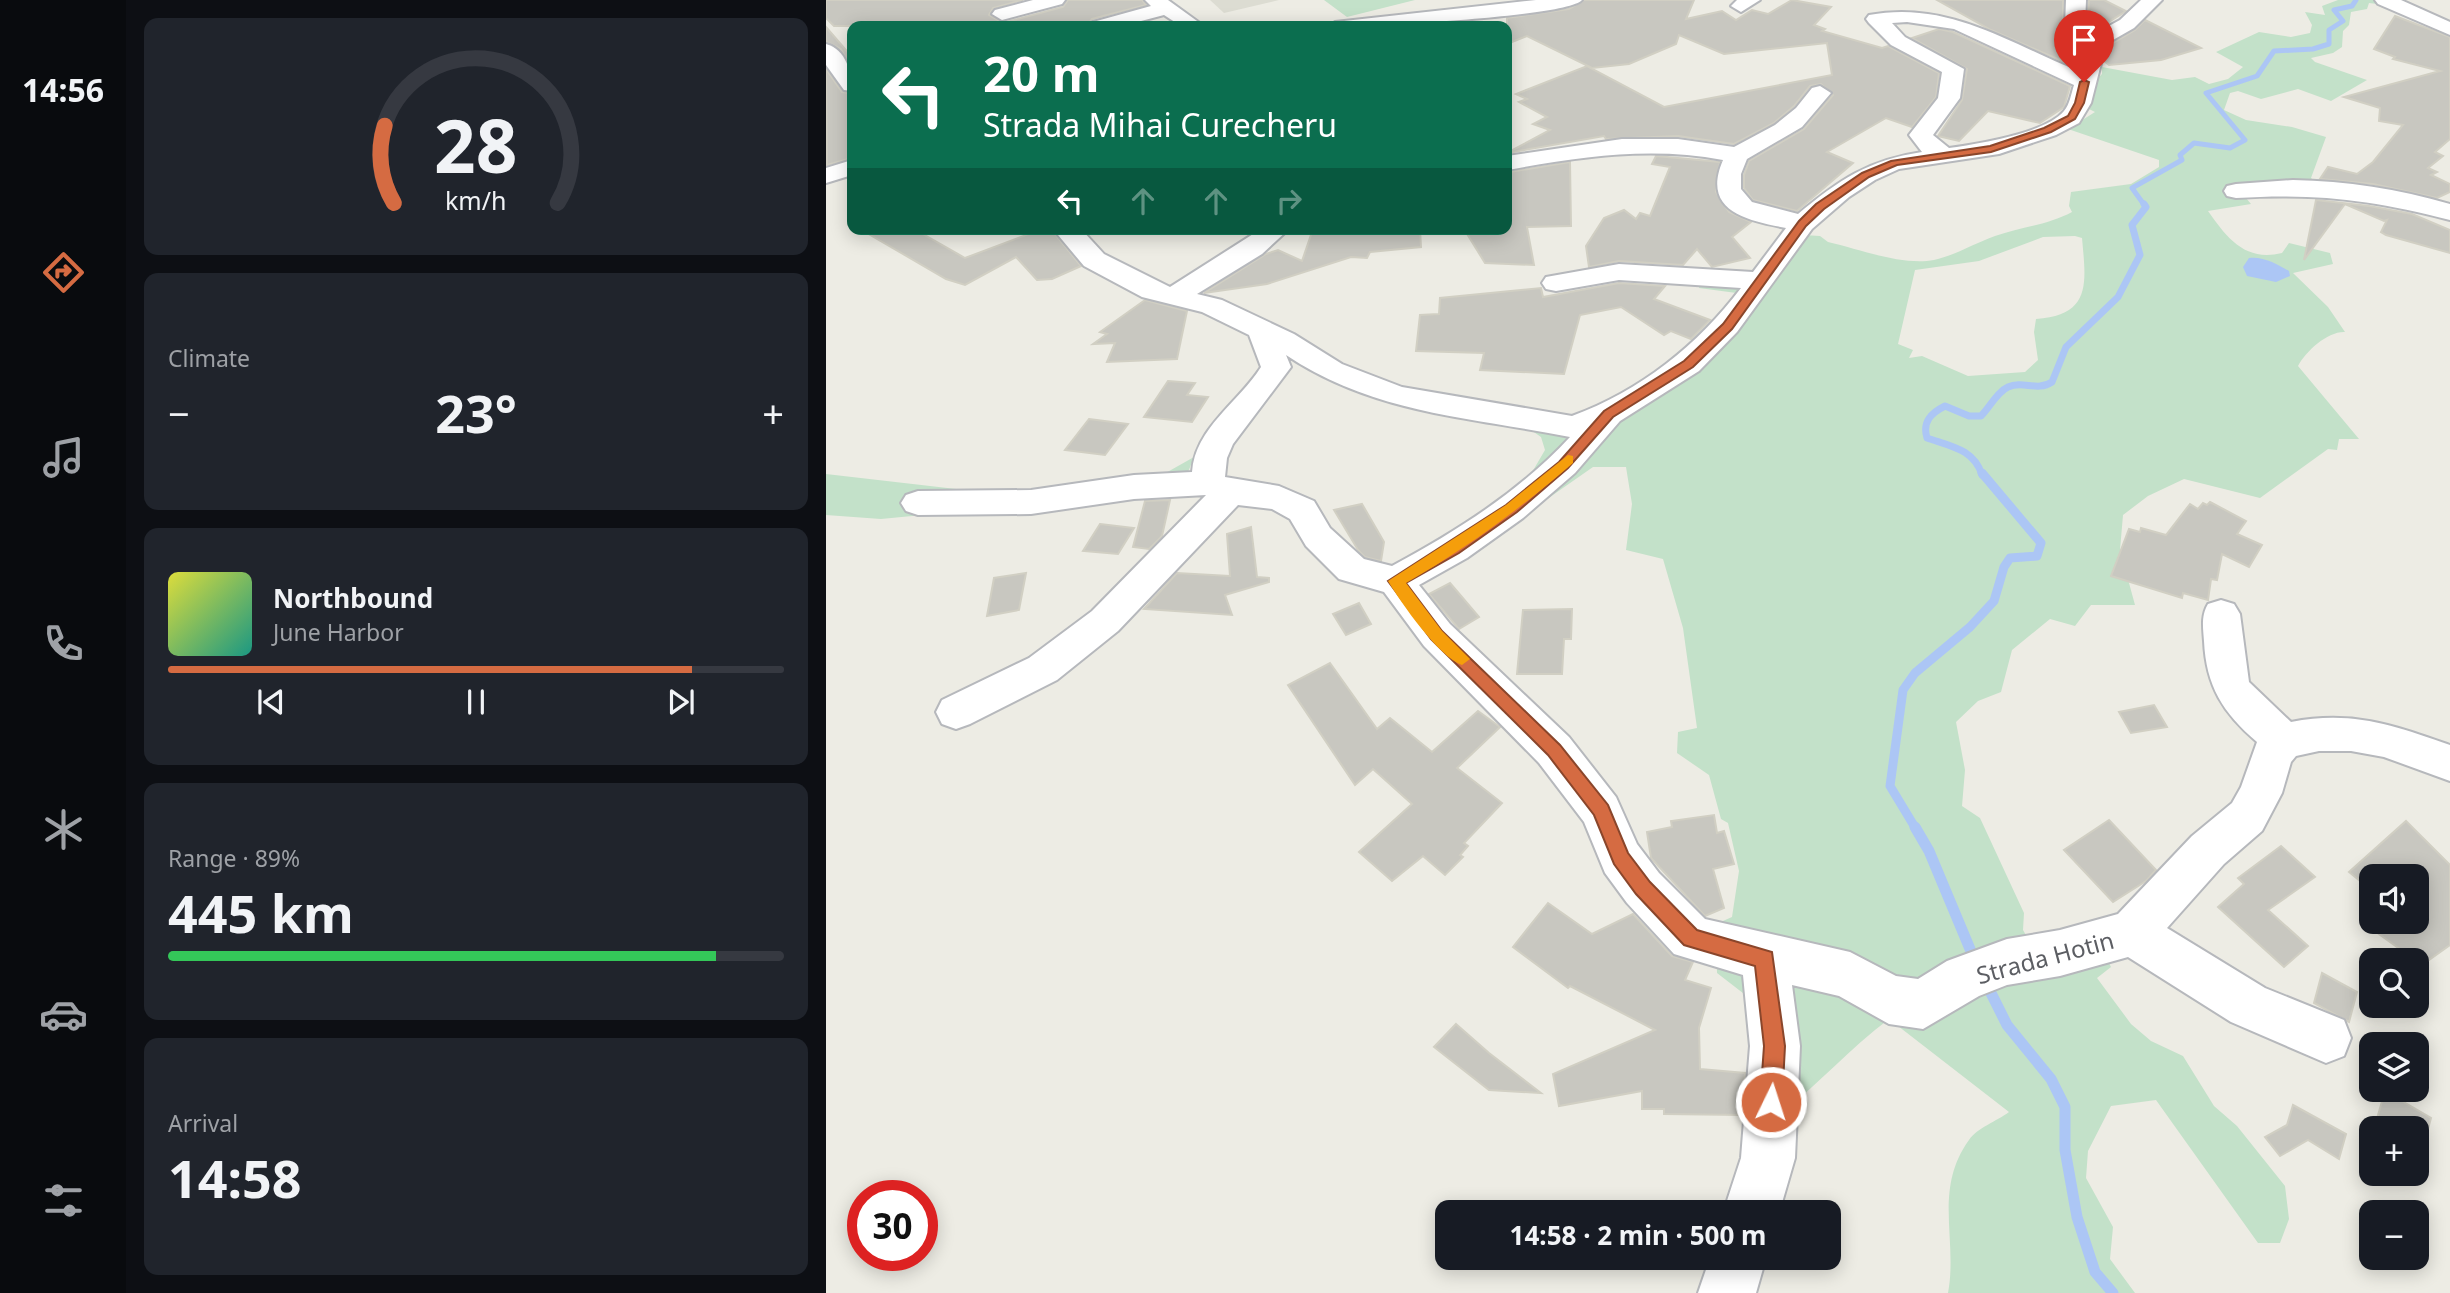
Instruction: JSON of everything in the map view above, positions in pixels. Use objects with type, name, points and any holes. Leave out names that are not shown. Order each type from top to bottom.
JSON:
[{"type":"street","points":[[1002,14],[1055,0]]},
{"type":"street","points":[[1374,21],[1497,5],[1572,0]]},
{"type":"street","points":[[2076,0],[2075,26],[2085,36],[2098,41]]},
{"type":"street","points":[[1071,235],[1094,260],[1152,291],[1212,306],[1284,340],[1331,371],[1394,395],[1453,408],[1496,412],[1574,427],[1609,414],[1688,364],[1727,326],[1803,223],[1820,206],[1866,175],[1895,163],[1991,149],[2048,130],[2071,117],[2080,103],[2098,41],[2127,24],[2152,0]]},
{"type":"street","points":[[2385,0],[2450,29]]},
{"type":"street","points":[[1114,21],[1161,4],[1186,21]]},
{"type":"street","points":[[1497,5],[1530,27]]},
{"type":"street","points":[[1944,155],[1928,146],[1921,135],[1941,115],[1952,94],[1955,80],[1953,69],[1898,40],[1870,12],[1926,16],[1971,27],[2006,41],[2045,66],[2084,82]]},
{"type":"street","points":[[826,50],[847,78]]},
{"type":"street","points":[[1803,223],[1751,214],[1734,203],[1729,193],[1730,179],[1737,155],[1801,117],[1820,93]]},
{"type":"street","points":[[1512,162],[1562,152],[1659,143],[1698,146],[1737,155]]},
{"type":"street","points":[[826,176],[847,169]]},
{"type":"street","points":[[2236,191],[2298,186],[2337,187],[2388,195],[2450,212]]},
{"type":"street","points":[[1176,296],[1251,250],[1269,235]]},
{"type":"street","points":[[1556,284],[1619,272],[1761,281]]},
{"type":"street","points":[[1219,488],[1210,457],[1226,430],[1264,389],[1276,367],[1262,330]]},
{"type":"street","points":[[918,503],[1031,502],[1134,487],[1219,488],[1279,498],[1291,504],[1302,510],[1318,537],[1352,570],[1396,581],[1454,549],[1511,509],[1563,465],[1609,414]]},
{"type":"street","points":[[956,712],[1043,669],[1105,621],[1219,488]]},
{"type":"street","name":"Strada Hotin","points":[[1396,581],[1437,635],[1554,750],[1601,811],[1621,858],[1643,888],[1691,938],[1765,958],[1809,964],[1850,976],[1889,1000],[1923,1004],[1964,978],[2007,962],[2060,953],[2132,933],[2208,850],[2247,817],[2261,793],[2272,754],[2284,741]]},
{"type":"street","points":[[2221,614],[2225,674],[2231,693],[2284,741],[2319,734],[2351,734],[2385,740],[2450,763]]},
{"type":"street","name":"Strada Hotin","points":[[2132,933],[2248,1005],[2326,1038]]},
{"type":"street","points":[[1755,1200],[1768,1158],[1775,1046],[1765,958]]},
{"type":"street","points":[[1727,1293],[1734,1270]]},
{"type":"shaded area","points":[[1210,0],[1279,0],[1224,13]]},
{"type":"green space","points":[[1324,0],[1415,0],[1347,17]]},
{"type":"green space","points":[[2338,0],[2394,0],[2385,5],[2369,3],[2367,9],[2351,12],[2349,25],[2343,31],[2342,47],[2333,53],[2311,58],[2315,62],[2367,80],[2331,101],[2298,89],[2261,99],[2238,91],[2230,93],[2224,110],[2246,120],[2292,127],[2326,137],[2311,178],[2326,192],[2246,198],[2251,204],[2208,211],[2230,239],[2247,251],[2269,255],[2282,253],[2289,243],[2330,253],[2333,264],[2293,273],[2328,307],[2345,332],[2332,335],[2318,343],[2298,366],[2359,439],[2339,439],[2337,450],[2328,449],[2260,498],[2184,479],[2148,496],[2123,515],[2120,550],[2135,605],[2091,605],[2075,626],[2050,619],[2012,650],[2001,692],[1978,701],[1956,722],[1965,770],[1962,806],[1980,818],[2024,913],[2023,930],[2031,944],[2092,929],[2111,967],[2097,978],[2131,1024],[2151,1041],[2183,1056],[2214,1106],[2237,1126],[2285,1186],[2289,1219],[2280,1243],[2258,1243],[2156,1100],[2111,1106],[2088,1151],[2086,1178],[2113,1227],[2110,1259],[2135,1293],[1948,1293],[1949,1196],[1958,1159],[1973,1136],[2009,1112],[1889,1019],[1779,1115],[1761,1007],[1717,973],[1716,924],[1732,917],[1739,871],[1728,823],[1721,819],[1709,775],[1677,753],[1678,732],[1697,728],[1683,628],[1663,559],[1626,550],[1632,504],[1626,467],[1593,467],[1540,504],[1520,493],[1545,450],[1541,437],[1522,424],[1581,418],[1691,352],[1744,294],[1699,288],[1701,275],[1734,276],[1752,272],[1766,260],[1787,234],[1820,236],[1828,242],[1895,259],[1934,260],[1995,236],[2054,220],[2072,212],[2069,206],[2071,192],[2131,184],[2159,167],[2159,160],[2068,129],[2095,112],[2087,108],[2097,79],[2102,74],[2102,67],[2172,80],[2195,77],[2209,84],[2228,79],[2243,67],[2216,52],[2259,32],[2291,37],[2310,33],[2312,25],[2305,12],[2325,15],[2322,6]],"holes":[[[2043,237],[2082,238],[2082,294],[2067,311],[2036,319],[2034,332],[2038,360],[2025,372],[1968,376],[1922,356],[1909,358],[1913,350],[1898,344],[1915,270],[1979,261]]]},
{"type":"green space","points":[[1194,457],[1181,490],[881,519],[826,515],[826,474],[956,489],[1012,491],[1155,479]]},
{"type":"water","points":[[2249,258],[2275,263],[2289,271],[2290,276],[2276,282],[2247,276],[2243,267]]},
{"type":"building","points":[[826,0],[1023,0],[993,8],[989,15],[1000,21],[847,21],[847,26],[834,26],[826,18]]},
{"type":"building","points":[[1068,0],[1142,0],[1146,5],[1092,19],[1010,21],[1063,7]]},
{"type":"building","points":[[1584,0],[1694,0],[1686,19],[1722,11],[1736,20],[1752,10],[1768,14],[1792,0],[1831,7],[1814,25],[1825,29],[1822,31],[1882,48],[1888,46],[1939,73],[1936,97],[1912,127],[1886,118],[1827,152],[1853,163],[1797,211],[1753,200],[1744,188],[1744,175],[1749,161],[1804,129],[1833,95],[1821,84],[1810,86],[1794,106],[1774,123],[1734,144],[1678,136],[1606,139],[1604,136],[1512,152],[1550,130],[1533,124],[1547,117],[1519,102],[1527,99],[1516,94],[1587,66],[1664,107],[1832,75],[1827,43],[1724,54],[1679,35],[1676,44],[1629,64],[1592,68],[1527,36],[1512,42],[1512,21],[1507,21],[1507,18],[1569,9]]},
{"type":"building","points":[[1937,0],[2063,0],[2063,28],[2083,45],[2076,67],[1991,30]]},
{"type":"building","points":[[2089,0],[2104,0],[2126,11],[2096,30],[2088,24]]},
{"type":"building","points":[[2395,16],[2450,37],[2450,139],[2435,152],[2443,156],[2428,168],[2437,172],[2431,175],[2450,184],[2450,192],[2437,198],[2373,184],[2320,179],[2328,167],[2357,174],[2373,162],[2403,125],[2379,121],[2380,108],[2344,97],[2440,71],[2393,59],[2395,57],[2374,49]]},
{"type":"building","points":[[2145,20],[2201,48],[2161,60],[2109,65],[2104,61],[2108,46],[2135,30]]},
{"type":"building","points":[[826,27],[847,51],[847,62],[841,49],[826,42]]},
{"type":"building","points":[[1939,29],[1953,32],[2070,86],[2064,107],[2040,123],[1988,111],[1959,141],[1938,136],[1962,100],[1967,69],[1912,38]]},
{"type":"building","points":[[826,69],[842,92],[847,92],[847,159],[827,165]]},
{"type":"building","points":[[1656,156],[1720,162],[1716,192],[1729,212],[1751,222],[1732,237],[1750,258],[1712,267],[1697,249],[1683,265],[1619,261],[1589,267],[1586,246],[1604,218],[1624,210],[1636,219],[1640,213],[1650,216],[1670,167],[1652,164]]},
{"type":"building","points":[[1570,162],[1571,226],[1527,227],[1534,265],[1485,263],[1468,235],[1512,235],[1512,172]]},
{"type":"building","points":[[2316,200],[2369,206],[2412,214],[2450,230],[2450,253],[2386,235],[2381,232],[2387,220],[2345,204],[2304,260]]},
{"type":"building","points":[[870,235],[925,235],[965,258],[1026,235],[1056,235],[1081,266],[1052,279],[1037,280],[1016,257],[965,285],[946,279]]},
{"type":"building","points":[[1311,235],[1420,235],[1421,247],[1370,252],[1367,258],[1351,257],[1267,284],[1204,293],[1266,254],[1278,250],[1302,261]]},
{"type":"building","points":[[1619,283],[1665,286],[1654,299],[1710,320],[1691,339],[1671,331],[1664,335],[1621,307],[1580,315],[1564,374],[1480,370],[1484,353],[1416,351],[1420,315],[1439,314],[1440,298],[1541,288],[1543,297]]},
{"type":"building","points":[[1145,300],[1187,311],[1177,359],[1107,362],[1115,343],[1093,344],[1107,334],[1100,332]]},
{"type":"building","points":[[1168,381],[1195,383],[1187,395],[1208,397],[1192,422],[1144,417]]},
{"type":"building","points":[[1089,419],[1128,424],[1105,455],[1065,450]]},
{"type":"building","points":[[1170,500],[1162,536],[1149,549],[1133,547],[1145,501]]},
{"type":"building","points":[[2210,502],[2246,521],[2237,534],[2262,545],[2249,567],[2222,554],[2217,580],[2211,579],[2208,600],[2183,593],[2182,598],[2111,576],[2129,529],[2140,532],[2141,528],[2166,535],[2190,504],[2198,509],[2203,503],[2207,505]]},
{"type":"building","points":[[1362,504],[1384,542],[1381,561],[1365,557],[1358,550],[1334,510]]},
{"type":"building","points":[[1100,524],[1134,528],[1118,554],[1083,551]]},
{"type":"building","points":[[1251,527],[1257,577],[1269,578],[1269,582],[1225,595],[1232,615],[1144,609],[1177,573],[1230,576],[1227,534]]},
{"type":"building","points":[[1026,573],[1019,610],[987,616],[994,578]]},
{"type":"building","points":[[1450,583],[1479,617],[1459,629],[1429,594]]},
{"type":"building","points":[[1359,603],[1371,624],[1346,635],[1333,614]]},
{"type":"building","points":[[1572,609],[1571,639],[1564,639],[1562,674],[1517,674],[1523,610]]},
{"type":"building","points":[[1330,663],[1377,729],[1390,718],[1432,752],[1478,711],[1500,727],[1457,768],[1502,803],[1464,843],[1468,846],[1460,855],[1463,857],[1445,875],[1423,856],[1392,881],[1359,852],[1412,804],[1373,769],[1355,785],[1288,685]]},
{"type":"building","points":[[2154,705],[2167,727],[2131,733],[2119,712]]},
{"type":"building","points":[[1714,815],[1717,833],[1724,831],[1734,864],[1713,869],[1724,908],[1705,916],[1651,858],[1647,832],[1672,827],[1671,821]]},
{"type":"building","points":[[2109,820],[2156,870],[2146,881],[2113,902],[2064,850]]},
{"type":"building","points":[[2406,821],[2450,865],[2450,945],[2429,960],[2429,948],[2398,948],[2379,934],[2429,934],[2429,864],[2359,864],[2359,880],[2349,872]]},
{"type":"building","points":[[2281,846],[2315,877],[2268,910],[2308,946],[2284,967],[2218,907],[2244,884],[2238,878]]},
{"type":"building","points":[[1548,903],[1592,934],[1633,914],[1672,956],[1693,962],[1685,980],[1711,988],[1699,1028],[1700,1069],[1745,1073],[1742,1115],[1664,1114],[1664,1109],[1642,1109],[1642,1091],[1559,1106],[1553,1074],[1655,1030],[1570,986],[1568,988],[1513,947]]},
{"type":"building","points":[[2322,973],[2357,992],[2349,1022],[2314,1003]]},
{"type":"building","points":[[1456,1024],[1541,1093],[1489,1090],[1434,1047]]},
{"type":"building","points":[[2382,1102],[2404,1102],[2428,1116],[2378,1116]]},
{"type":"building","points":[[2293,1105],[2346,1134],[2339,1159],[2308,1140],[2280,1156],[2265,1137],[2287,1125]]},
{"type":"waterway","points":[[2145,206],[2132,188],[2182,160],[2180,155],[2194,143],[2230,148],[2245,140],[2206,93],[2257,76],[2274,51],[2313,49],[2329,44],[2329,30],[2343,21],[2334,10],[2352,6],[2356,0]]},
{"type":"waterway","points":[[1982,475],[1967,454],[1927,438],[1926,427],[1929,419],[1945,406],[1969,416],[1981,416],[2008,387],[2041,386],[2052,382],[2066,347],[2118,297],[2140,255],[2132,225],[2146,207],[2144,204]]},
{"type":"waterway","points":[[1916,829],[1890,786],[1903,690],[1915,673],[1970,627],[1994,601],[2004,567],[2010,558],[2037,556],[2041,543],[1982,473]]},
{"type":"waterway","points":[[1915,827],[1929,851],[1975,961]]},
{"type":"waterway","points":[[1986,983],[2007,1025],[2051,1079],[2065,1107],[2065,1150],[2077,1217],[2095,1272],[2113,1293]]},
{"type":"slow traffic","points":[[1462,659],[1437,635],[1396,581],[1454,549],[1511,509],[1568,460]]},
{"type":"route","points":[[1771,1102],[1775,1046],[1765,958],[1691,938],[1643,888],[1621,858],[1601,811],[1554,750],[1491,685],[1437,635],[1396,581],[1454,549],[1511,509],[1563,465],[1609,414],[1644,395],[1688,364],[1727,326],[1803,223],[1820,206],[1866,175],[1895,163],[1991,149],[2048,130],[2071,117],[2080,103],[2084,82]]}]
